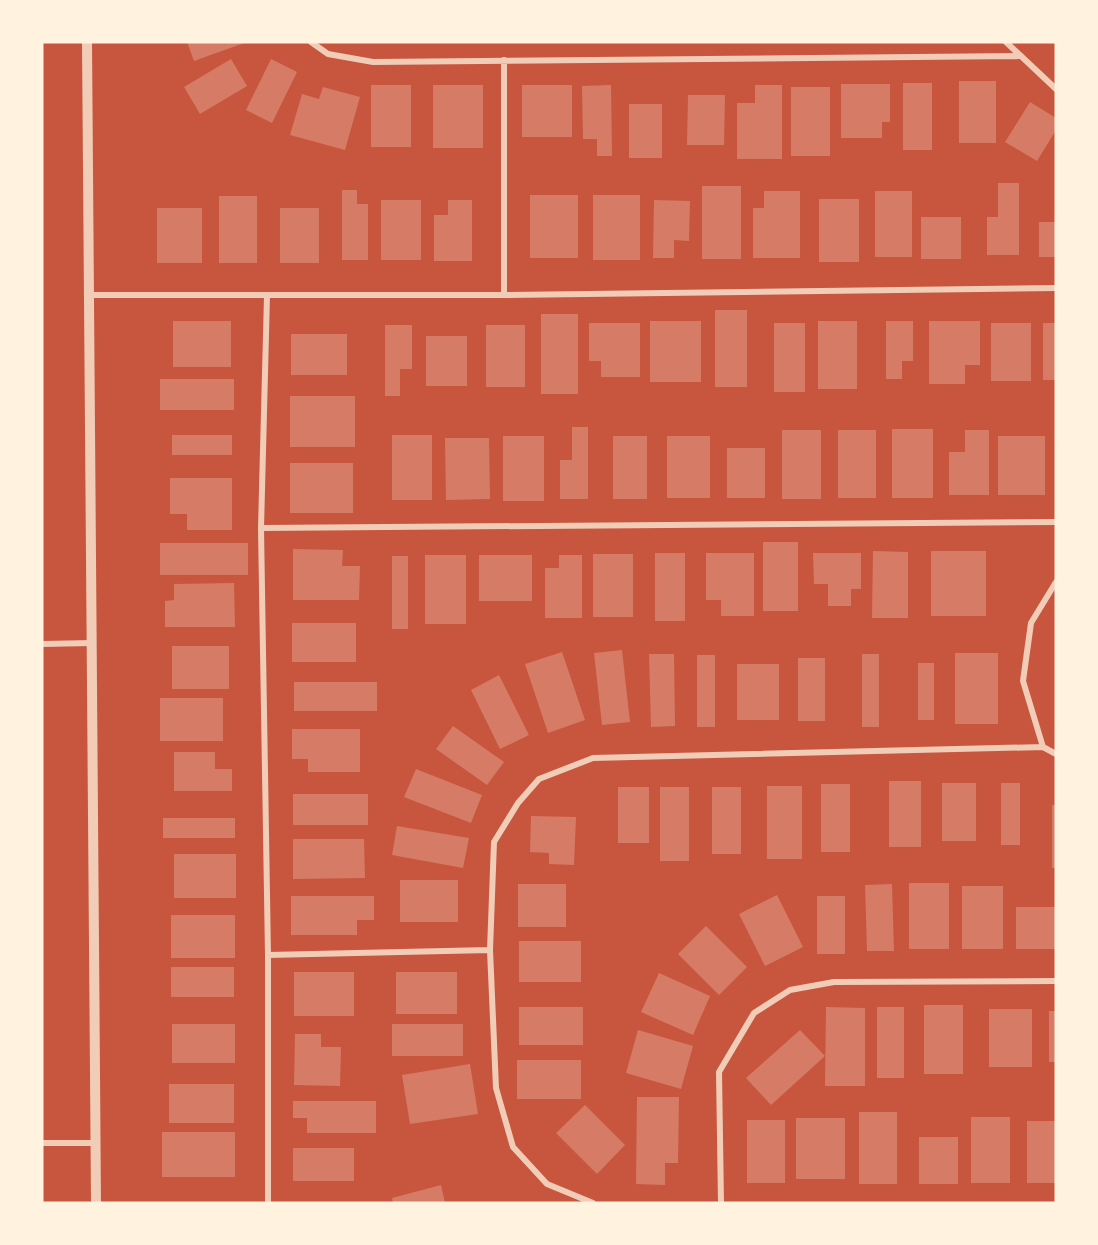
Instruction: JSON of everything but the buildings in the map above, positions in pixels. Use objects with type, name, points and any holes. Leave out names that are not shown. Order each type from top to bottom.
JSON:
[{"type":"street","points":[[87,42],[96,1203]]},
{"type":"street","points":[[311,42],[328,54],[373,62],[1021,56]]},
{"type":"street","points":[[1006,42],[1056,88]]},
{"type":"street","points":[[504,60],[504,295]]},
{"type":"street","points":[[88,295],[504,295],[1056,288]]},
{"type":"street","points":[[267,296],[261,528],[268,955],[268,1203]]},
{"type":"street","points":[[261,528],[1056,522]]},
{"type":"street","points":[[1043,747],[1023,681],[1031,623],[1056,582]]},
{"type":"street","points":[[42,644],[92,643]]},
{"type":"street","points":[[592,1203],[547,1184],[513,1147],[496,1088],[490,950],[494,842],[518,803],[539,779],[593,758],[1043,747],[1056,754]]},
{"type":"street","points":[[268,955],[490,950]]},
{"type":"street","points":[[721,1203],[719,1072],[753,1013],[790,990],[834,982],[1056,981]]},
{"type":"street","points":[[42,1143],[96,1143]]}]
